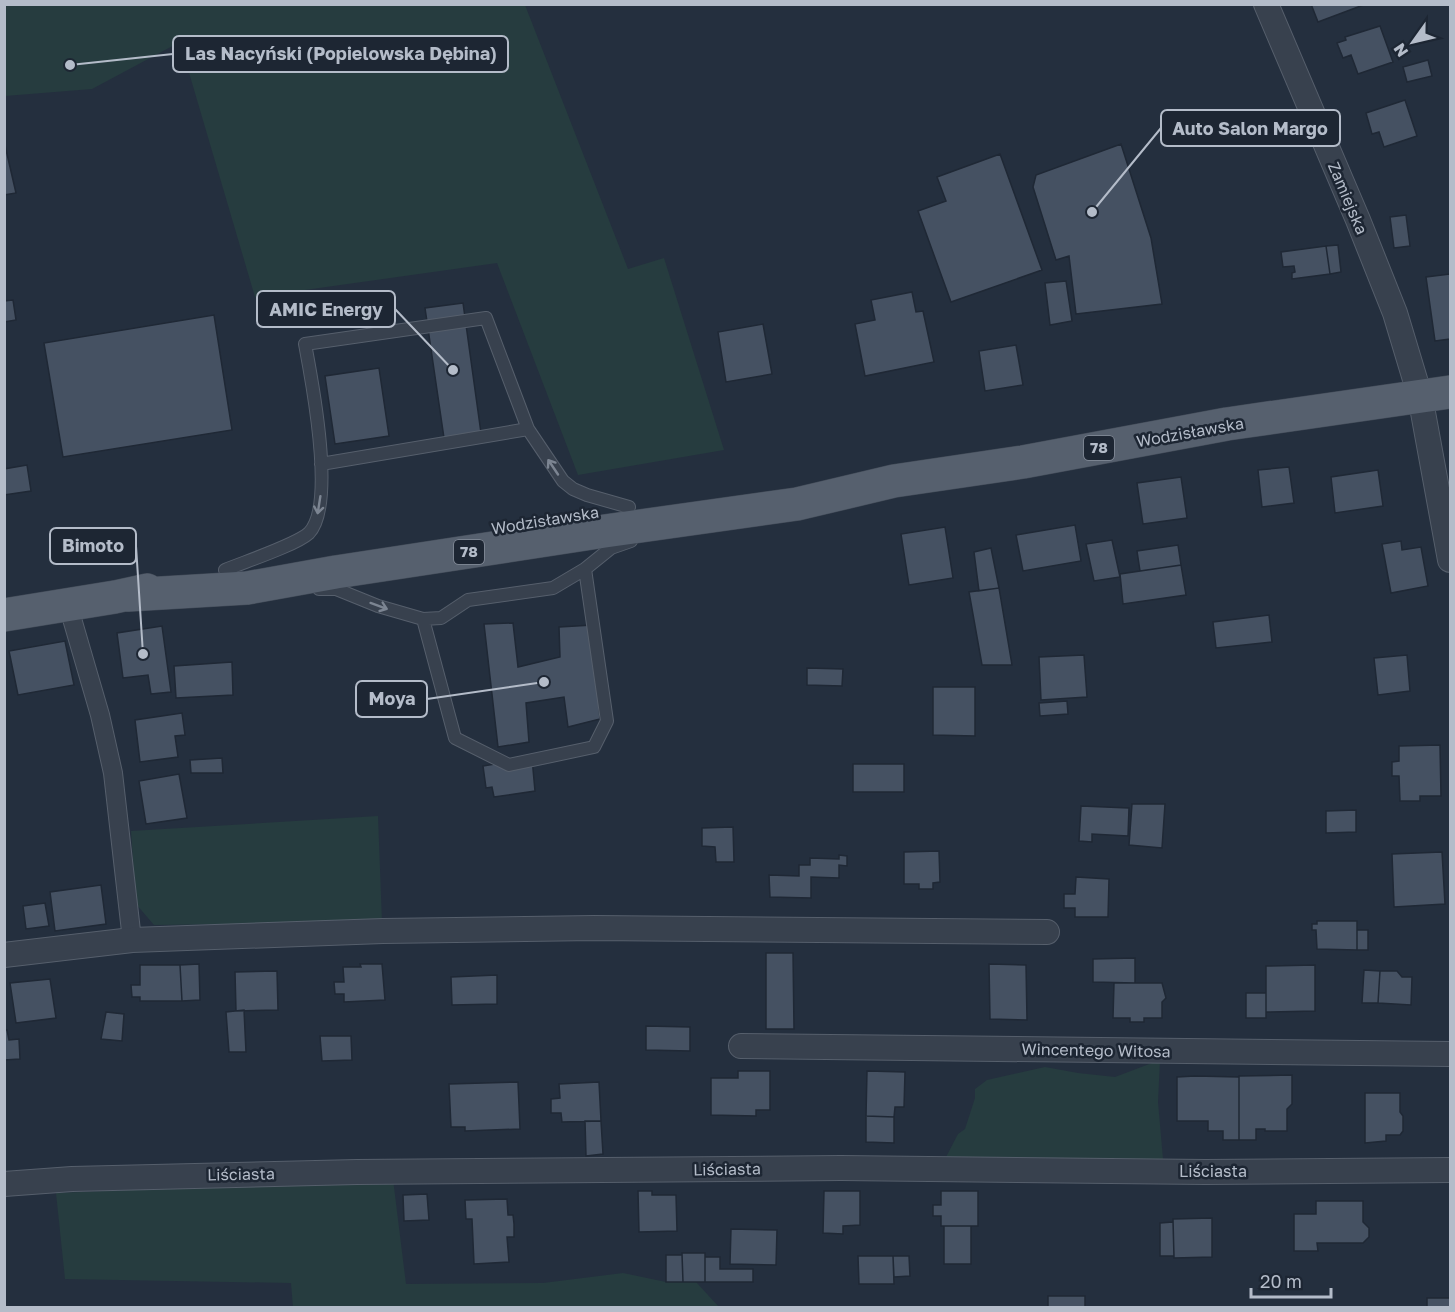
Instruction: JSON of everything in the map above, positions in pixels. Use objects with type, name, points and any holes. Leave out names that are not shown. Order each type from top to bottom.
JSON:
[{"type":"main road","name":"Wodzisławska","points":[[236,579],[336,572],[797,504],[894,482],[1023,462],[1248,421],[1435,394]]},
{"type":"main road","name":"Wodzisławska","points":[[4,615],[236,579],[629,507],[795,483],[894,482]]},
{"type":"street","name":"Zamiejska","points":[[1266,4],[1391,303],[1435,394]]},
{"type":"street","points":[[1435,394],[1450,560]]},
{"type":"street","points":[[69,605],[100,715],[113,774],[132,940]]},
{"type":"street","points":[[4,956],[132,940],[383,931],[594,928],[1047,932]]},
{"type":"street","name":"Wincentego Witosa","points":[[741,1046],[1450,1054]]},
{"type":"street","name":"Liściasta","points":[[4,1184],[72,1179],[357,1172],[841,1168],[1205,1172],[1450,1170]]},
{"type":"lane","points":[[236,579],[308,534],[312,530],[320,508],[321,464],[314,390],[305,344],[486,318],[528,429],[563,481],[587,495],[629,507]]},
{"type":"lane","points":[[321,464],[528,429]]},
{"type":"lane","points":[[236,579],[336,589],[378,606],[423,618],[441,618],[468,600],[553,588],[585,568],[610,548],[691,518]]},
{"type":"lane","points":[[423,618],[455,738],[509,765],[594,747],[607,721],[585,568]]},
{"type":"green space","points":[[5,4],[525,5],[628,269],[664,258],[724,450],[578,475],[497,263],[255,297],[180,42],[92,89],[5,96]]},
{"type":"green space","points":[[378,816],[382,922],[154,925],[136,904],[131,831]]},
{"type":"green space","points":[[1160,1060],[1158,1102],[1163,1159],[945,1159],[958,1134],[965,1129],[975,1098],[975,1089],[987,1080],[1045,1067],[1115,1077]]},
{"type":"green space","points":[[393,1179],[406,1284],[543,1283],[623,1273],[666,1282],[696,1282],[719,1307],[293,1308],[291,1283],[65,1279],[56,1193]]},
{"type":"building","points":[[1311,4],[1366,4],[1318,22]]},
{"type":"building","points":[[1380,26],[1393,62],[1358,74],[1351,55],[1343,58],[1337,43],[1346,40],[1345,37]]},
{"type":"building","points":[[1428,60],[1432,76],[1407,82],[1403,67]]},
{"type":"building","points":[[1405,100],[1417,136],[1384,147],[1379,132],[1372,134],[1366,113]]},
{"type":"building","points":[[4,141],[16,193],[4,195]]},
{"type":"building","points":[[1121,144],[1151,238],[1162,304],[1076,314],[1069,256],[1056,260],[1033,187],[1036,175]]},
{"type":"building","points":[[1000,154],[1042,270],[951,302],[918,211],[946,201],[937,177]]},
{"type":"building","points":[[1406,215],[1410,246],[1394,248],[1390,217]]},
{"type":"building","points":[[1338,245],[1341,272],[1330,274],[1326,246]]},
{"type":"building","points":[[1326,246],[1330,274],[1292,279],[1292,273],[1295,272],[1294,266],[1283,267],[1281,252]]},
{"type":"building","points":[[1450,274],[1450,339],[1435,341],[1426,277]]},
{"type":"building","points":[[1066,281],[1072,321],[1050,325],[1045,283]]},
{"type":"building","points":[[912,292],[916,312],[923,311],[934,362],[865,376],[855,324],[875,320],[871,300]]},
{"type":"building","points":[[13,300],[16,320],[4,322],[4,301]]},
{"type":"building","points":[[463,303],[481,433],[444,438],[425,308]]},
{"type":"building","points":[[214,315],[232,430],[63,457],[44,343]]},
{"type":"building","points":[[763,324],[772,374],[726,382],[718,332]]},
{"type":"building","points":[[1016,345],[1023,385],[985,391],[979,351]]},
{"type":"building","points":[[379,368],[389,436],[335,444],[325,376]]},
{"type":"building","points":[[27,465],[31,491],[4,495],[4,469]]},
{"type":"building","points":[[1289,467],[1294,503],[1262,507],[1258,470]]},
{"type":"building","points":[[1378,470],[1383,506],[1335,513],[1331,477]]},
{"type":"building","points":[[1181,477],[1187,518],[1143,524],[1137,483]]},
{"type":"building","points":[[1075,525],[1081,561],[1023,571],[1016,535]]},
{"type":"building","points":[[945,527],[953,578],[909,585],[901,534]]},
{"type":"building","points":[[1112,540],[1120,577],[1094,581],[1086,544]]},
{"type":"building","points":[[1401,541],[1402,550],[1421,547],[1428,586],[1391,593],[1382,544]]},
{"type":"building","points":[[1178,545],[1181,565],[1140,571],[1137,551]]},
{"type":"building","points":[[991,548],[999,588],[979,591],[974,552]]},
{"type":"building","points":[[1181,565],[1186,595],[1123,604],[1120,574]]},
{"type":"building","points":[[999,588],[1012,665],[982,665],[969,592]]},
{"type":"building","points":[[1269,615],[1272,642],[1216,648],[1213,622]]},
{"type":"building","points":[[513,623],[518,667],[560,657],[559,627],[593,625],[600,719],[568,727],[564,697],[526,703],[529,742],[498,747],[484,624]]},
{"type":"building","points":[[162,626],[171,692],[151,694],[148,675],[123,678],[117,633]]},
{"type":"building","points":[[65,641],[74,685],[18,695],[9,651]]},
{"type":"building","points":[[1084,655],[1087,697],[1041,700],[1039,657]]},
{"type":"building","points":[[1407,655],[1410,691],[1378,695],[1374,658]]},
{"type":"building","points":[[232,662],[233,695],[176,698],[174,666]]},
{"type":"building","points":[[807,668],[843,669],[842,686],[807,685]]},
{"type":"building","points":[[933,687],[975,687],[975,736],[933,735]]},
{"type":"building","points":[[1067,701],[1068,714],[1040,716],[1039,703]]},
{"type":"building","points":[[182,713],[185,735],[175,736],[178,757],[140,762],[135,720]]},
{"type":"building","points":[[1440,745],[1441,796],[1420,796],[1420,801],[1400,801],[1399,776],[1392,776],[1392,762],[1399,761],[1399,746]]},
{"type":"building","points":[[222,758],[223,773],[191,773],[190,760]]},
{"type":"building","points":[[532,758],[535,791],[494,797],[492,787],[486,788],[483,766]]},
{"type":"building","points":[[853,764],[904,764],[904,792],[853,792]]},
{"type":"building","points":[[179,774],[187,818],[146,824],[139,781]]},
{"type":"building","points":[[1132,804],[1165,804],[1162,848],[1129,845]]},
{"type":"building","points":[[1081,806],[1129,808],[1128,836],[1092,834],[1092,842],[1079,841]]},
{"type":"building","points":[[1356,810],[1356,832],[1326,833],[1326,811]]},
{"type":"building","points":[[733,827],[734,862],[716,862],[715,847],[702,846],[702,828]]},
{"type":"building","points":[[939,851],[940,882],[933,883],[933,889],[919,889],[919,884],[904,884],[904,852]]},
{"type":"building","points":[[1442,852],[1445,904],[1394,907],[1392,854]]},
{"type":"building","points":[[839,855],[847,856],[847,866],[839,865],[839,878],[811,877],[811,898],[770,897],[769,875],[799,876],[799,865],[810,865],[810,858],[839,859]]},
{"type":"building","points":[[1076,877],[1109,879],[1108,917],[1075,917],[1075,908],[1064,908],[1064,894],[1075,894]]},
{"type":"building","points":[[101,885],[106,924],[55,931],[50,892]]},
{"type":"building","points":[[45,903],[49,926],[26,929],[23,906]]},
{"type":"building","points":[[1317,921],[1357,921],[1357,950],[1317,949],[1316,930],[1312,930],[1312,924],[1317,924]]},
{"type":"building","points":[[1357,930],[1368,930],[1368,950],[1357,950]]},
{"type":"building","points":[[766,953],[793,953],[794,1029],[766,1029]]},
{"type":"building","points":[[1135,958],[1135,983],[1093,982],[1093,959]]},
{"type":"building","points":[[199,964],[200,1000],[182,1001],[180,965]]},
{"type":"building","points":[[360,964],[382,964],[385,1000],[344,1002],[344,994],[335,994],[334,982],[344,982],[343,967],[361,967]]},
{"type":"building","points":[[989,964],[1026,965],[1027,1020],[990,1019]]},
{"type":"building","points":[[140,965],[180,965],[182,1001],[140,1001],[140,997],[132,997],[131,985],[140,985]]},
{"type":"building","points":[[1315,965],[1315,1011],[1266,1012],[1266,966]]},
{"type":"building","points":[[1364,970],[1380,971],[1378,1003],[1362,1003]]},
{"type":"building","points":[[277,971],[278,1010],[236,1011],[235,972]]},
{"type":"building","points":[[1380,971],[1397,971],[1402,977],[1412,977],[1411,1005],[1378,1003]]},
{"type":"building","points":[[497,975],[497,1004],[452,1005],[451,977]]},
{"type":"building","points":[[50,979],[56,1018],[16,1023],[10,983]]},
{"type":"building","points":[[1114,983],[1162,983],[1166,998],[1162,1002],[1162,1018],[1144,1018],[1144,1022],[1130,1022],[1130,1018],[1113,1018]]},
{"type":"building","points":[[1246,993],[1266,993],[1266,1018],[1246,1018]]},
{"type":"building","points":[[244,1010],[246,1052],[229,1052],[226,1012]]},
{"type":"building","points":[[106,1012],[124,1014],[122,1041],[101,1039]]},
{"type":"building","points":[[646,1026],[690,1027],[690,1051],[646,1050]]},
{"type":"building","points":[[4,1030],[7,1030],[9,1040],[19,1039],[20,1059],[4,1060]]},
{"type":"building","points":[[320,1036],[351,1036],[352,1060],[322,1061]]},
{"type":"building","points":[[738,1071],[770,1071],[770,1110],[756,1110],[756,1116],[711,1115],[711,1078],[738,1078]]},
{"type":"building","points":[[867,1071],[905,1072],[904,1107],[895,1107],[894,1117],[866,1116]]},
{"type":"building","points":[[1292,1075],[1292,1104],[1287,1109],[1287,1131],[1256,1129],[1256,1140],[1239,1140],[1239,1076]]},
{"type":"building","points":[[1177,1077],[1239,1077],[1239,1140],[1223,1140],[1223,1131],[1208,1131],[1208,1121],[1177,1121]]},
{"type":"building","points":[[518,1082],[520,1129],[465,1131],[465,1127],[451,1127],[449,1084]]},
{"type":"building","points":[[599,1082],[601,1121],[562,1122],[561,1113],[551,1113],[551,1099],[560,1098],[559,1084]]},
{"type":"building","points":[[1365,1093],[1400,1093],[1403,1131],[1400,1135],[1386,1135],[1386,1141],[1365,1143]]},
{"type":"building","points":[[866,1116],[894,1117],[894,1143],[866,1142]]},
{"type":"building","points":[[585,1121],[601,1121],[603,1154],[586,1156]]},
{"type":"building","points":[[638,1191],[652,1191],[652,1195],[676,1195],[677,1231],[639,1232]]},
{"type":"building","points":[[824,1191],[860,1191],[860,1225],[843,1226],[843,1234],[823,1233]]},
{"type":"building","points":[[941,1191],[978,1191],[978,1226],[941,1226],[941,1216],[933,1216],[933,1205],[941,1205]]},
{"type":"building","points":[[427,1194],[429,1220],[404,1221],[403,1195]]},
{"type":"building","points":[[507,1199],[508,1215],[513,1215],[514,1224],[514,1237],[507,1237],[509,1262],[474,1264],[472,1219],[466,1219],[465,1200]]},
{"type":"building","points":[[1316,1201],[1363,1201],[1363,1222],[1369,1228],[1369,1237],[1363,1243],[1317,1243],[1318,1251],[1294,1251],[1294,1214],[1316,1214]]},
{"type":"building","points":[[1212,1218],[1212,1257],[1174,1258],[1173,1219]]},
{"type":"building","points":[[1173,1222],[1174,1256],[1160,1256],[1160,1223]]},
{"type":"building","points":[[944,1226],[971,1226],[971,1264],[944,1264]]},
{"type":"building","points":[[731,1229],[777,1230],[776,1265],[730,1264]]},
{"type":"building","points":[[682,1253],[705,1253],[705,1282],[683,1282]]},
{"type":"building","points":[[666,1255],[682,1255],[683,1282],[666,1282]]},
{"type":"building","points":[[858,1256],[893,1256],[894,1284],[859,1284]]},
{"type":"building","points":[[893,1256],[909,1256],[910,1276],[894,1277]]},
{"type":"building","points":[[705,1257],[720,1257],[720,1269],[753,1269],[753,1282],[705,1282]]},
{"type":"building","points":[[1048,1296],[1085,1296],[1085,1308],[1048,1308]]},
{"type":"building","points":[[1427,1298],[1450,1298],[1450,1308],[1427,1308]]},
{"type":"place","name":"Las Nacyński (Popielowska Dębina)","points":[[70,65]]},
{"type":"place","name":"Auto Salon Margo","points":[[1092,212]]},
{"type":"place","name":"AMIC Energy","points":[[453,370]]},
{"type":"place","name":"Bimoto","points":[[143,654]]},
{"type":"place","name":"Moya","points":[[544,682]]}]
